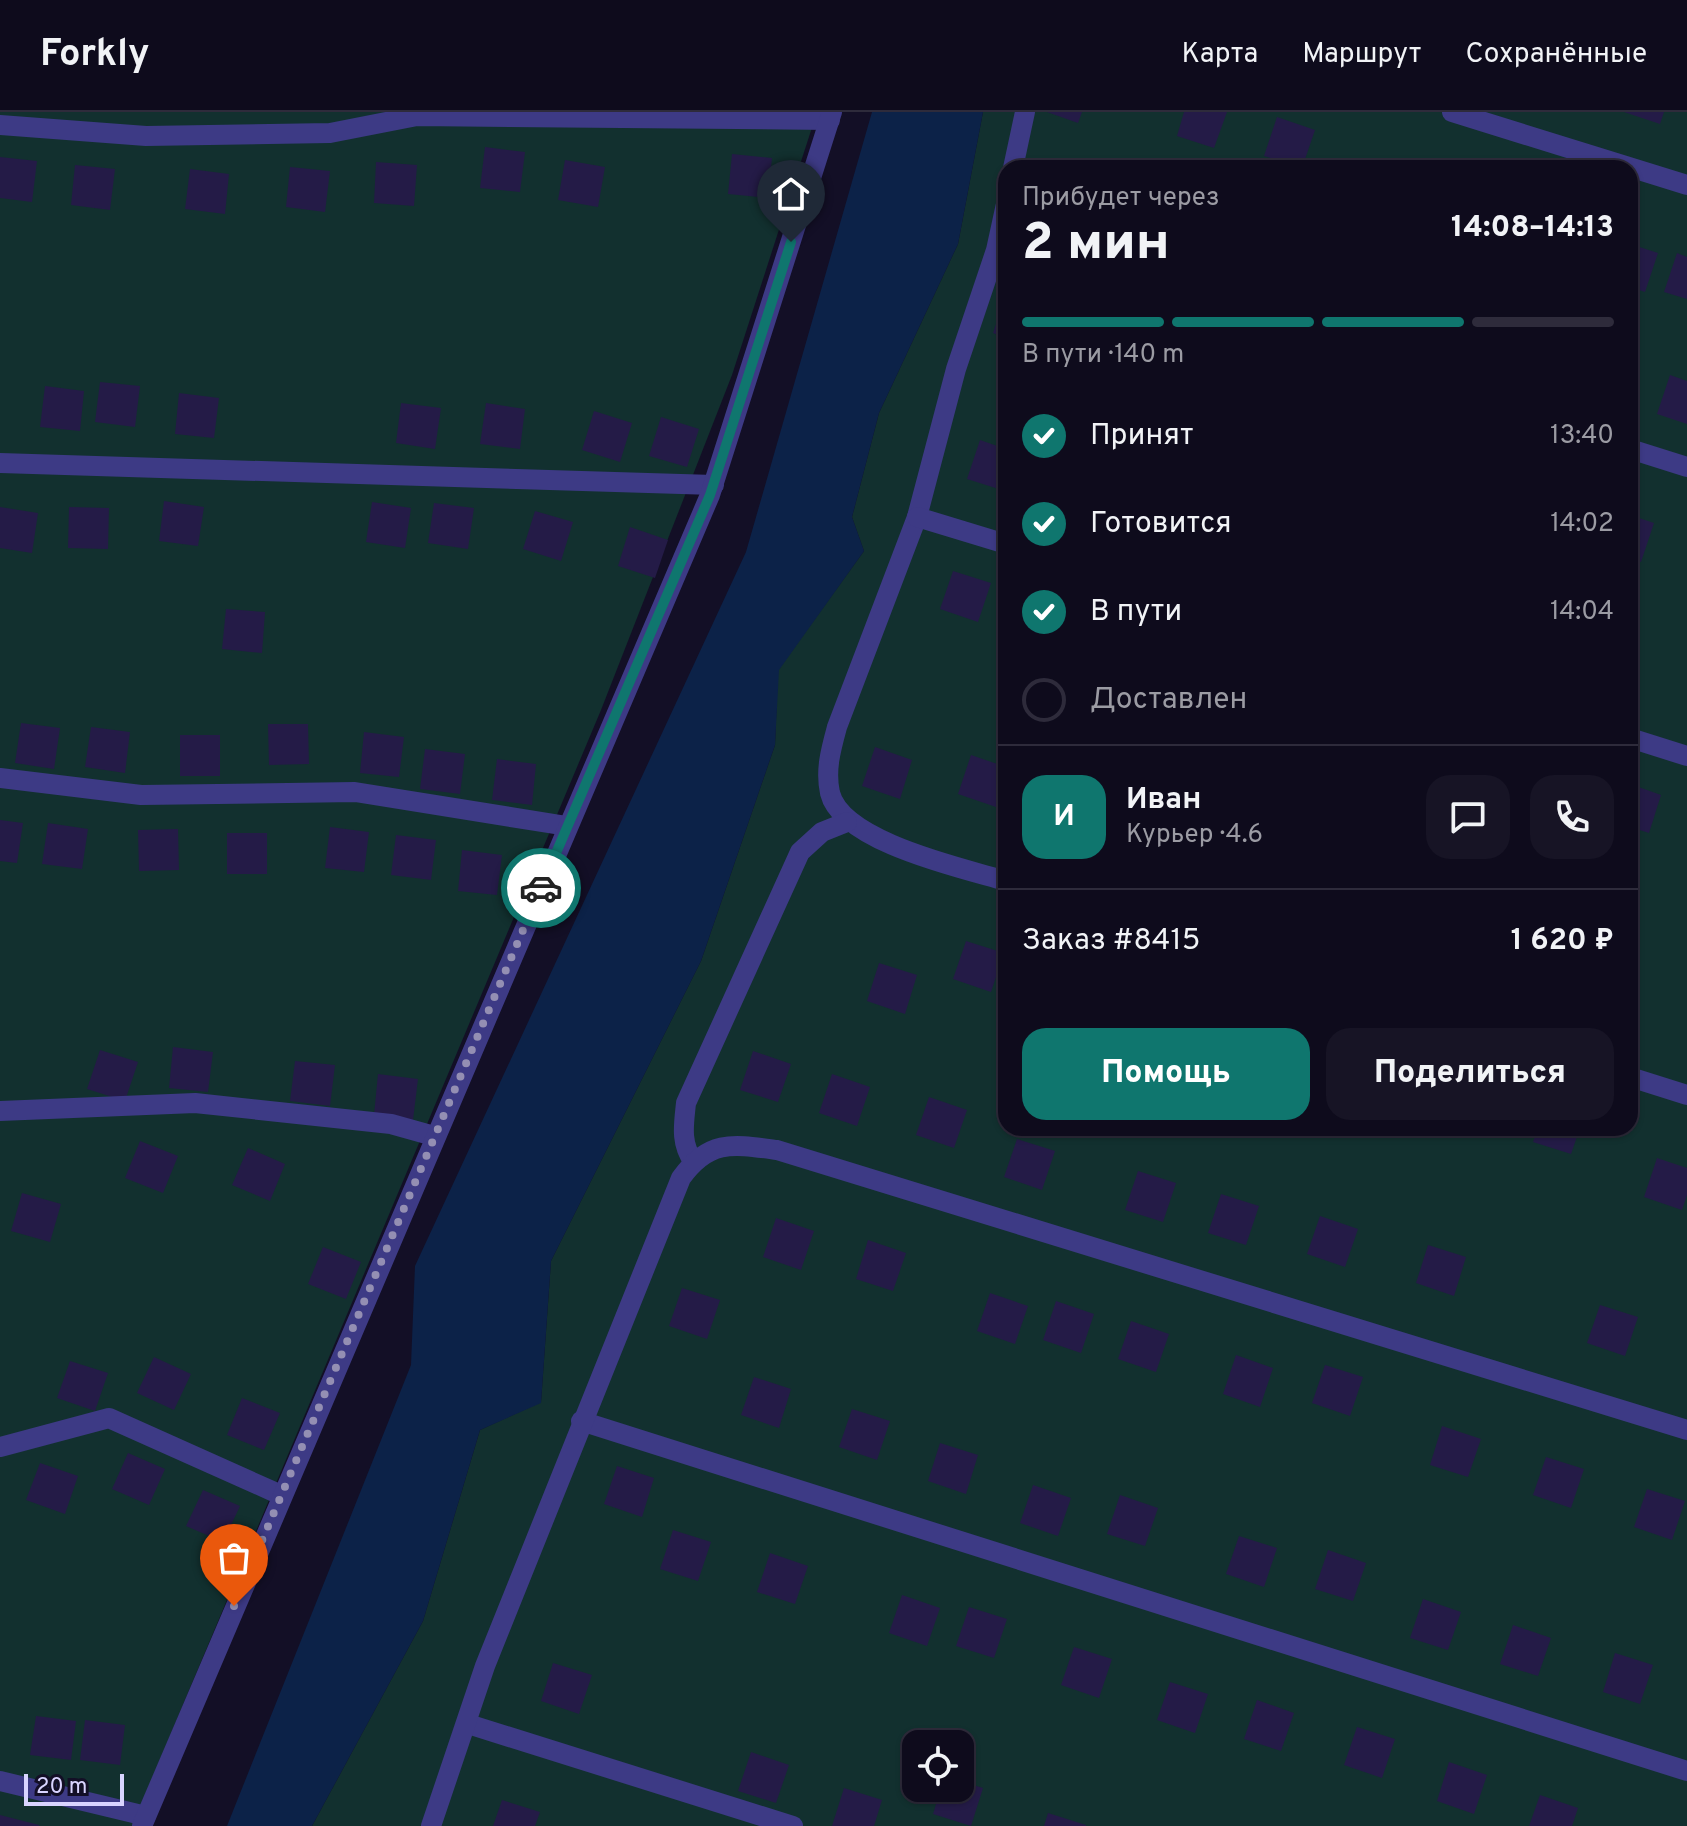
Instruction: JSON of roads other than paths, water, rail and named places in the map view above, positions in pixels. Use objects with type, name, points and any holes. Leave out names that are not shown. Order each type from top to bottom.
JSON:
[{"type":"street","points":[[1015,160],[1025,112]]},
{"type":"street","points":[[1452,112],[1607,160]]},
{"type":"street","points":[[0,125],[146,136],[330,133],[417,116],[831,116],[714,485],[144,1821],[0,1781]]},
{"type":"street","points":[[1638,170],[1687,185]]},
{"type":"street","points":[[998,260],[956,369],[917,517],[837,727],[828,759],[831,795],[847,822],[905,850],[998,879]]},
{"type":"street","points":[[1638,452],[1687,467]]},
{"type":"street","points":[[0,463],[714,485]]},
{"type":"street","points":[[917,517],[998,542]]},
{"type":"street","points":[[1638,741],[1687,756]]},
{"type":"street","points":[[0,778],[141,795],[355,792],[567,826]]},
{"type":"street","points":[[693,1161],[686,1151],[683,1133],[686,1103],[800,852],[822,832],[847,822]]},
{"type":"street","points":[[1638,1080],[1687,1095]]},
{"type":"street","points":[[0,1111],[195,1103],[391,1124],[434,1136]]},
{"type":"street","points":[[431,1826],[468,1724],[485,1666],[681,1178],[693,1161],[712,1148],[740,1145],[777,1150],[1687,1430]]},
{"type":"street","points":[[0,1447],[109,1418],[281,1495]]},
{"type":"street","points":[[581,1421],[1687,1771]]},
{"type":"street","points":[[468,1724],[793,1826]]},
{"type":"water","points":[[872,112],[983,112],[958,244],[879,413],[852,517],[864,551],[779,670],[775,745],[701,961],[551,1261],[541,1403],[480,1430],[423,1621],[312,1826],[227,1826],[411,1365],[415,1266],[746,552]]}]
